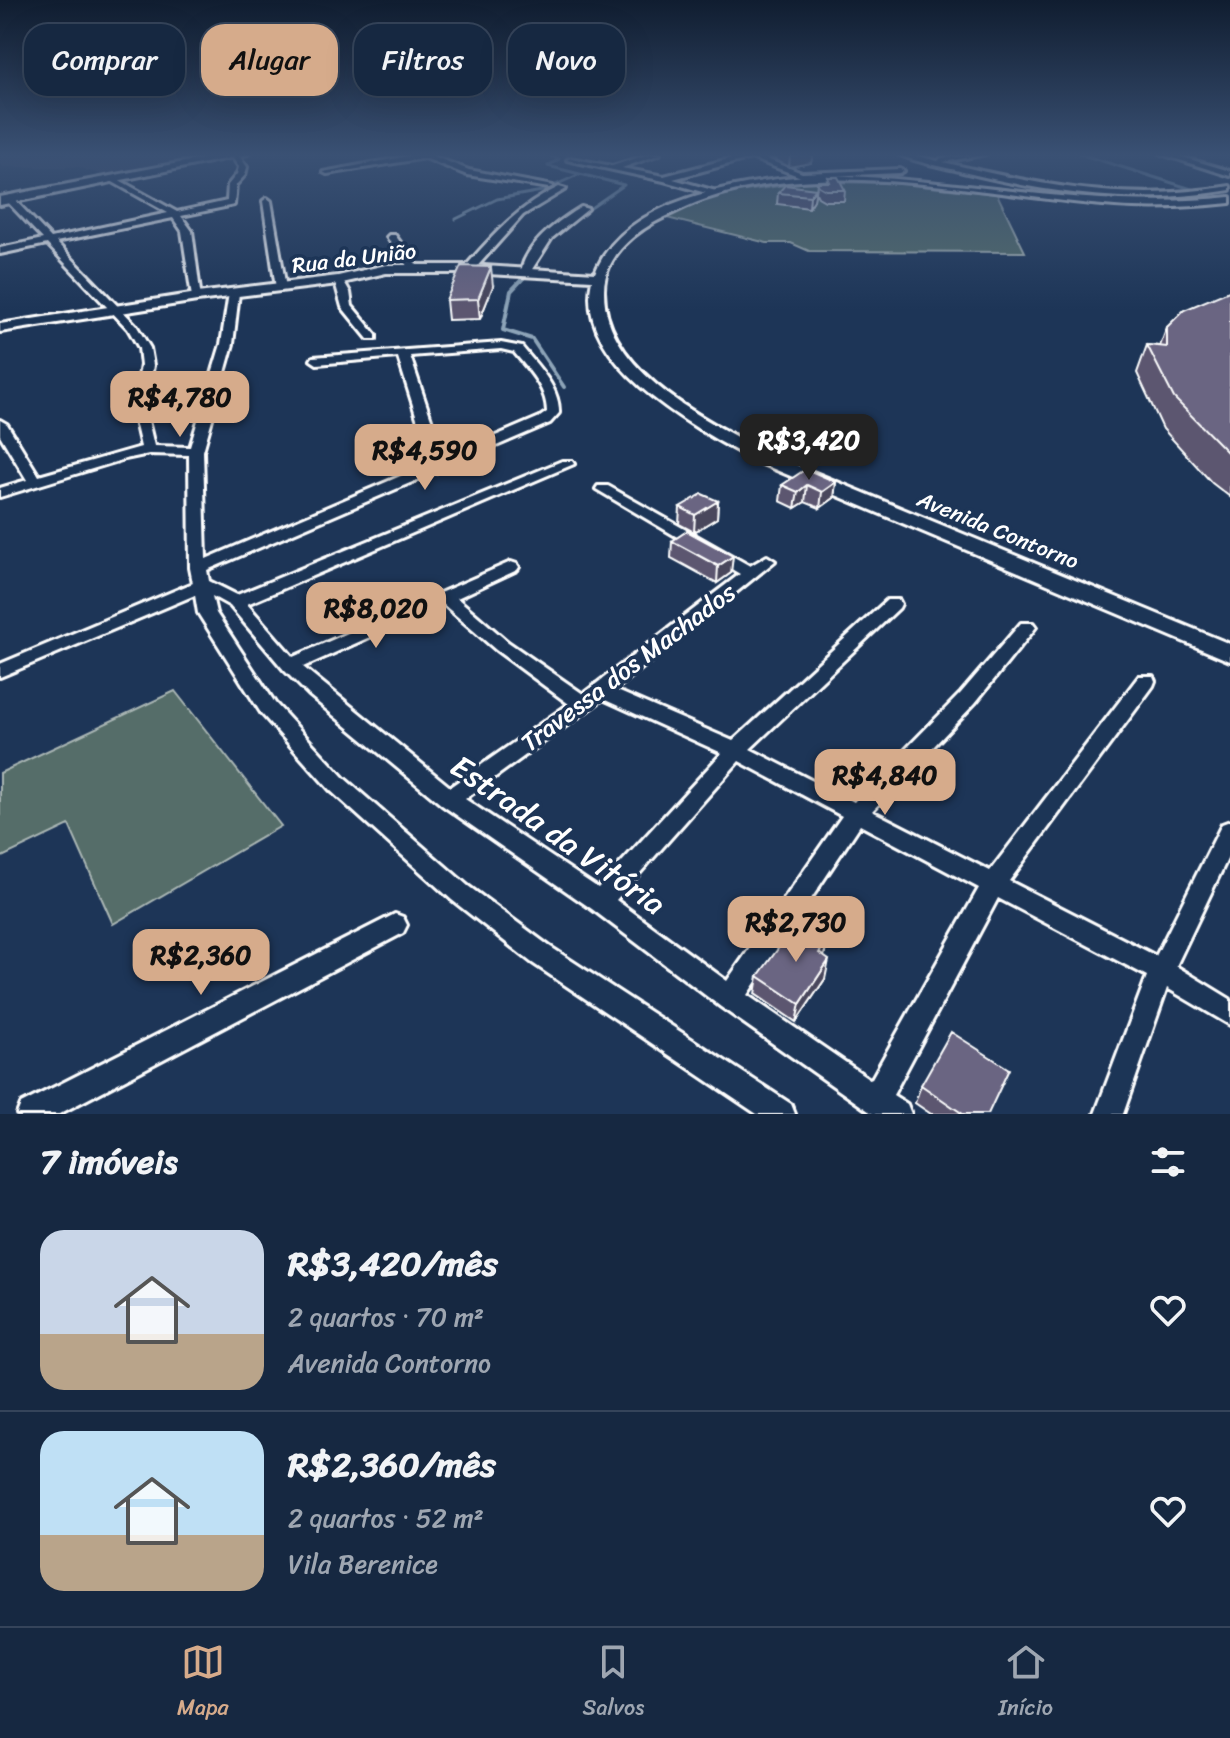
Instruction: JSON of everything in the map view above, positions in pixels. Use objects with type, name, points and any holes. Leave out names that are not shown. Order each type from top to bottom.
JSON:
[{"type":"street","points":[[10,206],[139,336],[148,354],[149,364],[139,408],[140,425],[149,450]]},
{"type":"street","points":[[161,206],[175,214],[187,231],[197,297]]},
{"type":"street","points":[[0,251],[216,206]]},
{"type":"street","points":[[268,206],[281,288]]},
{"type":"street","points":[[469,269],[487,244],[528,206]]},
{"type":"street","points":[[599,277],[615,248],[634,229],[676,206]]},
{"type":"street","points":[[529,273],[543,239],[558,224],[584,209]]},
{"type":"street","points":[[392,237],[414,268]]},
{"type":"street","name":"Rua da União","points":[[0,328],[197,297],[338,280],[386,269],[469,269],[599,277]]},
{"type":"street","name":"Avenida Contorno","points":[[599,277],[597,305],[616,350],[645,381],[691,418],[761,457],[1230,653]]},
{"type":"street","points":[[338,280],[345,292],[347,307],[372,337]]},
{"type":"street","points":[[234,293],[227,344],[196,451],[200,576],[207,613],[268,708],[337,784],[460,893],[540,954],[781,1114]]},
{"type":"street","points":[[0,671],[200,576],[264,542],[545,420],[553,413],[554,405],[513,346],[317,360]]},
{"type":"street","points":[[403,353],[439,465]]},
{"type":"street","points":[[0,424],[6,448],[35,482]]},
{"type":"street","points":[[0,493],[122,455],[149,450],[196,451]]},
{"type":"street","points":[[236,602],[567,464]]},
{"type":"street","points":[[603,489],[751,574]]},
{"type":"street","name":"Travessa dos Machados","points":[[449,799],[592,697],[767,561]]},
{"type":"street","points":[[290,666],[511,567]]},
{"type":"street","name":"Estrada da Vitória","points":[[200,576],[236,602],[290,666],[449,799],[600,902],[730,998],[897,1114]]},
{"type":"street","points":[[445,596],[502,646],[592,697],[736,751],[1161,971],[1230,1013]]},
{"type":"street","points":[[600,902],[736,751],[893,604]]},
{"type":"street","points":[[730,998],[855,815],[968,698],[1027,627]]},
{"type":"street","points":[[876,1099],[993,885],[1146,681]]},
{"type":"street","points":[[1109,1114],[1161,971],[1230,830]]},
{"type":"street","points":[[31,1114],[395,925]]},
{"type":"green space","points":[[691,206],[1003,206],[1025,252],[809,251],[791,243],[767,243],[663,217]]},
{"type":"green space","points":[[175,691],[281,826],[113,924],[69,825],[0,858],[0,773]]},
{"type":"building","points":[[461,266],[491,267],[478,299],[446,300]]},
{"type":"building","points":[[1230,291],[1230,455],[1174,398],[1147,345],[1167,347],[1167,327],[1184,310]]},
{"type":"building","points":[[806,469],[836,482],[822,492],[807,485],[798,492],[782,485]]},
{"type":"building","points":[[702,494],[718,501],[695,515],[680,507]]},
{"type":"building","points":[[687,531],[733,556],[718,566],[672,541]]},
{"type":"building","points":[[797,923],[827,942],[819,953],[829,960],[800,1004],[758,976]]},
{"type":"building","points":[[951,1032],[1009,1069],[988,1114],[963,1114],[921,1085]]},
{"type":"waterway","points":[[456,219],[483,206]]},
{"type":"waterway","points":[[572,221],[594,206]]},
{"type":"waterway","points":[[530,271],[511,291],[503,330],[532,339],[564,387]]}]
